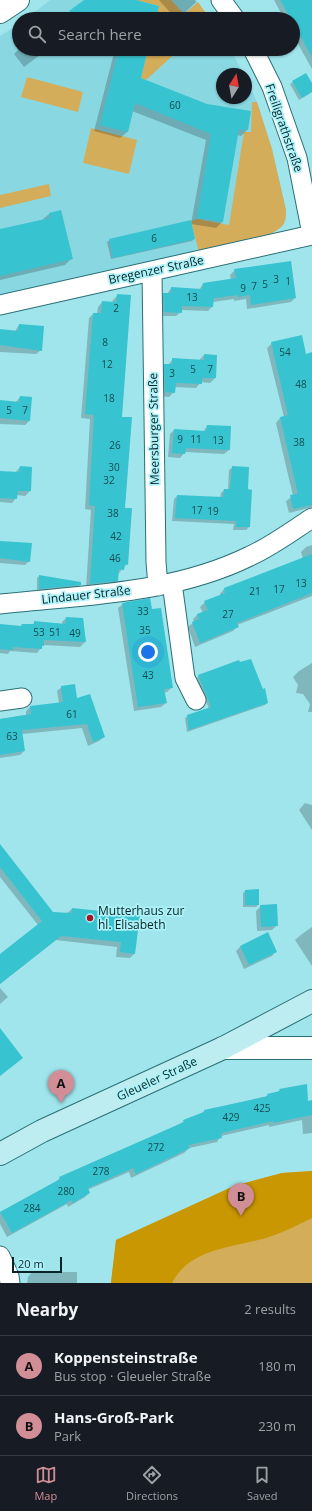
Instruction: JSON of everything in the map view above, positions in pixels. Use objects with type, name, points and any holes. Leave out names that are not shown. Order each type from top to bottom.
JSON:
[{"type":"main road","name":"Gleueler Straße","points":[[0,1154],[42,1131],[223,1048],[312,1001]]},
{"type":"street","points":[[0,12],[18,0]]},
{"type":"street","points":[[221,0],[230,12]]},
{"type":"street","name":"Freiligrathstraße","points":[[256,56],[304,157],[312,234]]},
{"type":"street","name":"Bregenzer Straße","points":[[0,305],[152,272],[312,234]]},
{"type":"street","name":"Meersburger Straße","points":[[152,272],[156,562],[165,585]]},
{"type":"street","name":"Lindauer Straße","points":[[0,604],[165,585],[198,577],[250,556],[277,542],[312,518]]},
{"type":"street","points":[[165,585],[185,678],[196,700]]},
{"type":"street","points":[[0,701],[22,698]]},
{"type":"street","points":[[223,1048],[312,1048]]},
{"type":"street","points":[[0,1256],[9,1276],[10,1283]]},
{"type":"shaded area","points":[[50,0],[196,0],[205,12],[35,12]]},
{"type":"shaded area","points":[[136,0],[171,0],[182,12],[158,12],[159,6]]},
{"type":"shaded area","points":[[198,2],[205,12],[186,12]]},
{"type":"shaded area","points":[[12,28],[12,56],[234,56],[241,68],[216,68],[216,104],[252,104],[252,91],[272,149],[286,210],[286,219],[283,226],[268,236],[0,297],[0,36]]},
{"type":"shaded area","points":[[146,56],[172,56],[146,80],[141,78]]},
{"type":"shaded area","points":[[27,77],[83,92],[78,112],[21,97]]},
{"type":"shaded area","points":[[252,102],[257,102],[272,149],[286,210],[285,221],[283,225],[275,232],[266,236],[199,253],[191,221],[197,219],[229,225],[244,132],[251,132]]},
{"type":"shaded area","points":[[91,128],[137,140],[129,174],[83,163]]},
{"type":"shaded area","points":[[49,184],[51,196],[0,208],[0,195]]},
{"type":"shaded area","points":[[312,1171],[312,1283],[111,1283],[116,1240],[234,1186],[282,1173]]},
{"type":"shaded area","points":[[312,1171],[312,1218],[272,1236],[230,1246],[203,1255],[180,1271],[172,1283],[111,1283],[116,1240],[234,1186],[282,1173]]},
{"type":"building","points":[[84,0],[136,0],[159,6],[158,12],[69,11]]},
{"type":"building","points":[[280,0],[312,0],[312,57],[300,36],[300,12],[287,12]]},
{"type":"building","points":[[117,56],[146,56],[141,78],[207,104],[251,111],[248,130],[239,129],[223,222],[197,218],[211,134],[135,103],[128,132],[100,125]]},
{"type":"building","points":[[306,73],[312,83],[312,92],[302,98],[292,81]]},
{"type":"building","points":[[61,210],[73,259],[0,276],[0,229],[50,218],[49,213]]},
{"type":"building","points":[[191,220],[195,239],[113,258],[109,239]]},
{"type":"building","points":[[291,261],[296,298],[251,305],[250,295],[238,297],[238,295],[214,298],[213,307],[182,306],[182,313],[164,312],[163,293],[171,293],[171,287],[202,289],[203,283],[236,278],[234,269]]},
{"type":"building","points":[[117,294],[131,295],[122,417],[132,417],[125,508],[132,508],[128,565],[125,564],[124,570],[119,569],[118,581],[90,584],[95,506],[89,505],[94,415],[85,414],[93,313],[101,313],[102,301],[116,302]]},
{"type":"building","points":[[19,324],[44,326],[42,351],[0,345],[0,329],[18,331]]},
{"type":"building","points":[[302,335],[306,354],[312,352],[312,505],[293,509],[290,495],[298,494],[280,417],[288,415],[271,342]]},
{"type":"building","points":[[204,354],[217,355],[216,378],[202,378],[202,384],[176,383],[175,393],[165,392],[164,364],[172,364],[172,358],[204,360]]},
{"type":"building","points":[[20,396],[32,397],[30,421],[0,418],[0,400],[19,402]]},
{"type":"building","points":[[207,425],[231,426],[230,450],[186,448],[185,454],[172,453],[174,429],[206,431]]},
{"type":"building","points":[[20,466],[32,467],[31,491],[18,491],[17,499],[0,498],[0,471],[19,472]]},
{"type":"building","points":[[232,466],[249,467],[248,489],[252,490],[250,527],[236,527],[236,521],[175,518],[177,495],[223,497],[224,489],[230,489]]},
{"type":"building","points":[[0,541],[32,543],[30,562],[0,558]]},
{"type":"building","points":[[312,554],[312,593],[237,623],[239,627],[200,643],[192,622],[199,619],[197,614],[208,610],[204,601],[225,593],[224,588]]},
{"type":"building","points":[[39,575],[81,582],[81,585],[39,589]]},
{"type":"building","points":[[150,598],[152,609],[161,608],[173,688],[164,689],[167,703],[138,707],[122,603]]},
{"type":"building","points":[[66,617],[83,618],[86,642],[44,640],[44,646],[42,646],[42,649],[13,647],[13,650],[0,649],[0,624],[21,626],[22,624],[34,624],[34,621],[65,624]]},
{"type":"building","points":[[251,659],[263,689],[265,688],[268,703],[189,730],[187,715],[211,707],[198,675],[239,660],[240,662]]},
{"type":"building","points":[[75,684],[77,698],[90,694],[105,737],[93,742],[87,724],[22,730],[25,751],[0,755],[0,719],[31,714],[30,706],[63,702],[61,686]]},
{"type":"building","name":"Mutterhaus zur hl. Elisabeth","points":[[0,844],[53,912],[71,913],[72,908],[140,915],[135,954],[120,952],[121,942],[61,936],[0,984],[0,954],[42,921],[0,867]]},
{"type":"building","points":[[259,889],[259,905],[245,905],[245,890]]},
{"type":"building","points":[[277,904],[278,926],[261,927],[260,905]]},
{"type":"building","points":[[268,932],[277,952],[249,965],[240,946]]},
{"type":"building","points":[[0,1028],[23,1058],[0,1076]]},
{"type":"building","points":[[307,1084],[308,1101],[312,1100],[312,1115],[273,1123],[273,1121],[221,1133],[222,1138],[188,1145],[190,1148],[136,1174],[133,1168],[88,1188],[90,1193],[73,1203],[72,1200],[12,1233],[0,1212],[60,1179],[59,1177],[184,1122],[183,1120],[204,1112],[204,1110],[268,1096],[267,1094],[280,1091],[279,1089]]},
{"type":"place","name":"Mutterhaus zur hl. Elisabeth","points":[[90,918]]},
{"type":"place","name":"Koppensteinstraße","points":[[61,1103]]},
{"type":"place","name":"Hans-Groß-Park","points":[[241,1216]]}]
